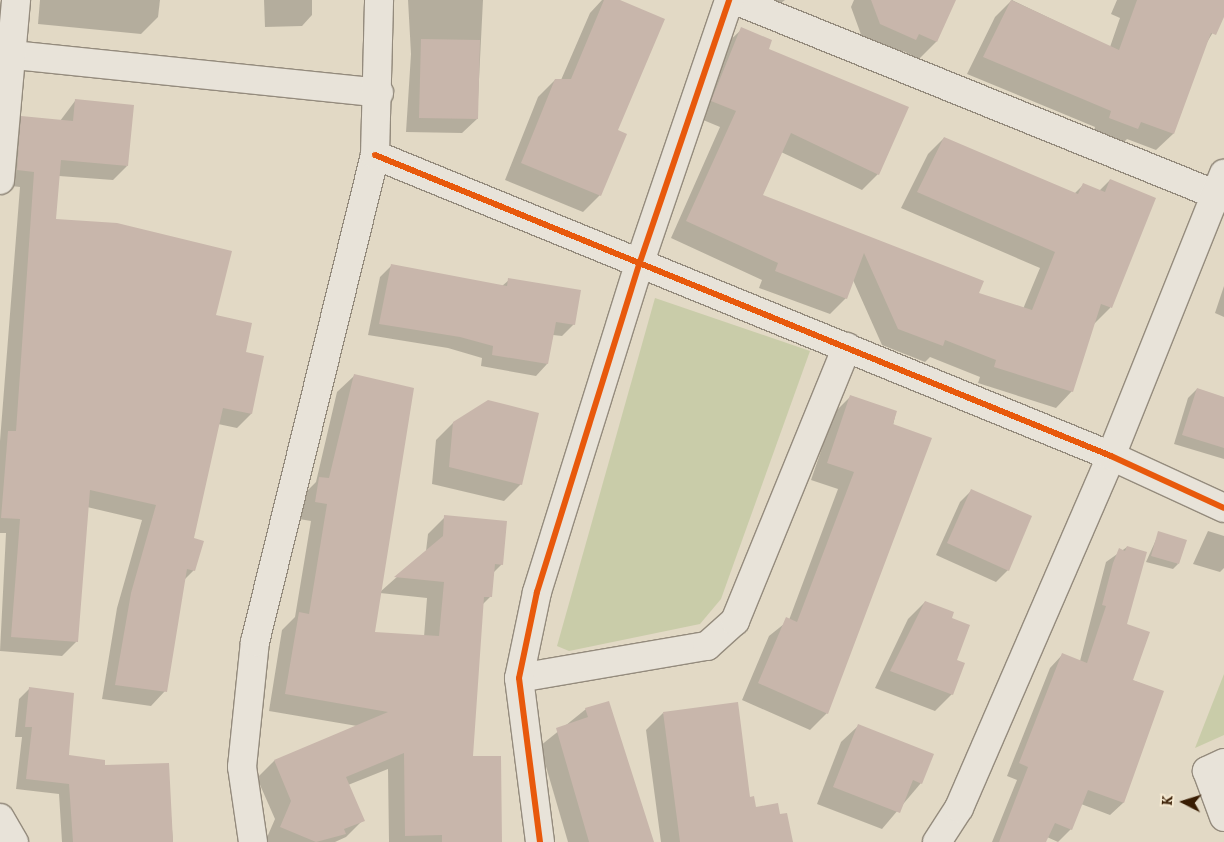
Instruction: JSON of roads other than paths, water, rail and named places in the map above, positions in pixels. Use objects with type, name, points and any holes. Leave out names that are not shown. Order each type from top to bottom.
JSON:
[{"type":"street","points":[[0,180],[14,54],[16,0]]},
{"type":"street","points":[[253,842],[242,767],[254,642],[375,156],[379,93],[379,0]]},
{"type":"street","points":[[540,842],[519,678],[537,592],[640,262],[729,0]]},
{"type":"street","points":[[735,0],[1221,189],[1111,456],[959,808],[937,842]]},
{"type":"street","points":[[14,54],[379,93]]},
{"type":"street","points":[[375,156],[640,262],[1111,456],[1224,508]]},
{"type":"street","points":[[519,678],[707,646],[735,621],[847,347]]},
{"type":"street","points":[[1224,763],[1207,771],[1224,817]]},
{"type":"street","points":[[0,818],[14,842]]}]
